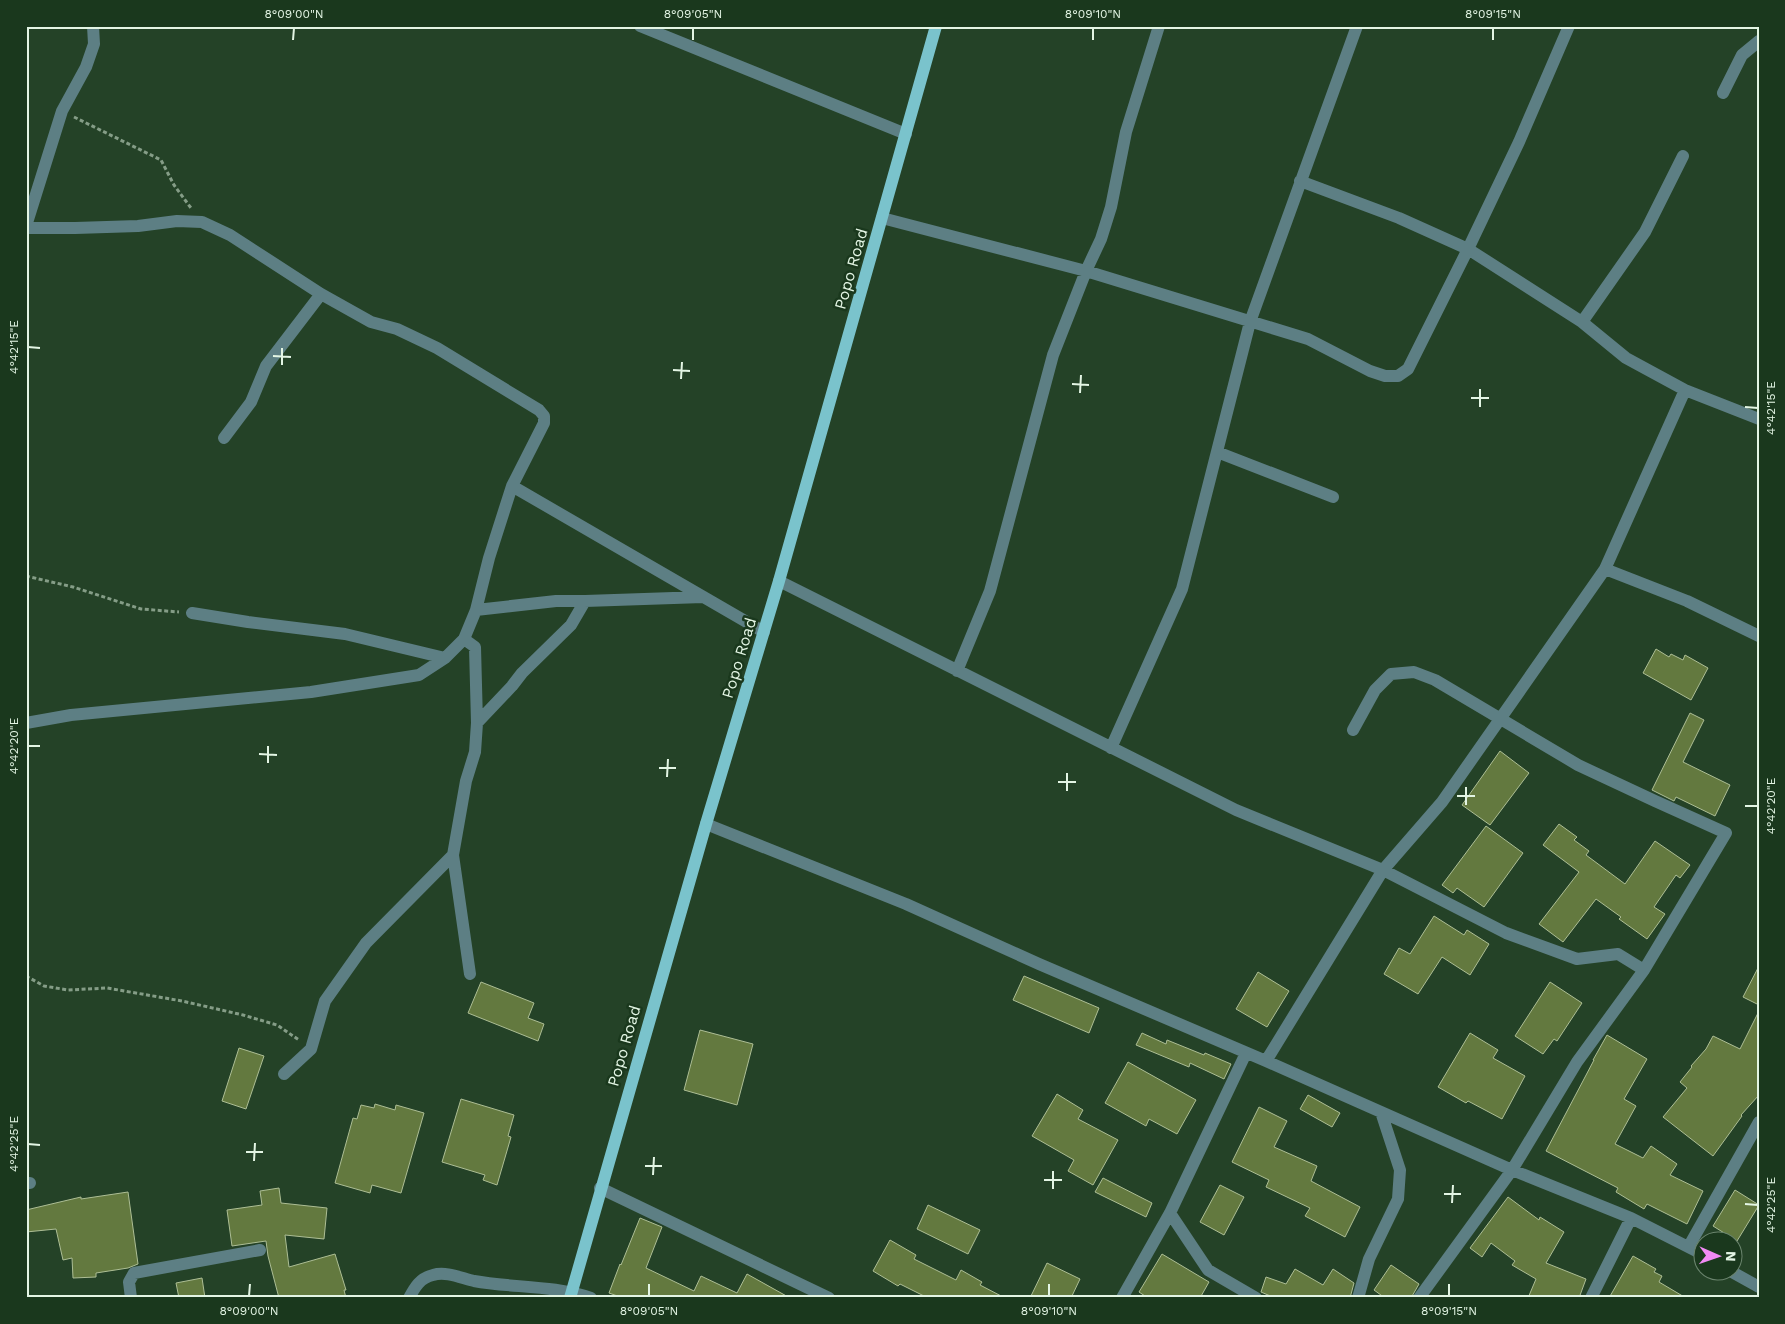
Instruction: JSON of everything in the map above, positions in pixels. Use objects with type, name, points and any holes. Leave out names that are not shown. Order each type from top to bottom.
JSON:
[{"type":"main road","name":"Popo Road","points":[[570,1294],[706,824],[779,581],[936,26]]},
{"type":"street","points":[[26,723],[71,715],[321,690],[419,675],[445,658],[464,639],[476,610],[489,558],[512,486],[544,423],[544,416],[539,410],[437,348],[397,329],[371,322],[321,294],[230,235],[202,222],[177,221],[138,226],[84,228],[26,227],[62,111],[86,67],[94,44],[93,26]]},
{"type":"street","points":[[640,26],[906,134]]},
{"type":"street","points":[[957,670],[990,591],[1053,355],[1086,271],[1101,239],[1111,207],[1126,132],[1159,26]]},
{"type":"street","points":[[1111,748],[1182,589],[1250,322],[1357,26]]},
{"type":"street","points":[[882,218],[1086,271],[1308,339],[1370,371],[1385,376],[1398,376],[1408,368],[1468,249],[1519,142],[1568,26]]},
{"type":"street","points":[[1723,93],[1742,55],[1759,41]]},
{"type":"street","points":[[1582,322],[1645,232],[1683,156]]},
{"type":"street","points":[[1300,181],[1399,218],[1468,249],[1582,322],[1626,358],[1684,390],[1759,420]]},
{"type":"street","points":[[224,438],[251,402],[266,366],[321,294]]},
{"type":"street","points":[[1266,1061],[1383,870],[1442,802],[1605,569],[1684,390]]},
{"type":"street","points":[[1217,452],[1333,497]]},
{"type":"street","points":[[512,486],[764,632]]},
{"type":"street","points":[[1605,569],[1687,601],[1759,636]]},
{"type":"street","points":[[779,581],[1236,810],[1383,870],[1506,933],[1577,959],[1618,954],[1644,970]]},
{"type":"street","points":[[476,610],[556,601],[703,597]]},
{"type":"street","points":[[477,723],[522,673],[572,625],[585,601]]},
{"type":"street","points":[[192,613],[345,634],[445,658]]},
{"type":"street","points":[[464,639],[475,646],[477,723],[475,752],[466,781],[453,856],[470,974]]},
{"type":"street","points":[[1353,730],[1375,690],[1391,674],[1414,672],[1435,680],[1578,765],[1726,832],[1644,970],[1577,1062],[1512,1170],[1419,1298]]},
{"type":"street","points":[[706,824],[906,904],[1512,1170],[1632,1218],[1692,1248]]},
{"type":"street","points":[[284,1074],[311,1049],[325,1001],[366,943],[453,856]]},
{"type":"street","points":[[1122,1298],[1170,1213],[1246,1053]]},
{"type":"street","points":[[1358,1298],[1369,1259],[1398,1199],[1400,1170],[1381,1112]]},
{"type":"street","points":[[1689,1246],[1759,1122]]},
{"type":"street","points":[[600,1188],[829,1298]]},
{"type":"street","points":[[1170,1213],[1208,1270],[1256,1298]]},
{"type":"street","points":[[1591,1298],[1632,1218]]},
{"type":"street","points":[[131,1298],[129,1282],[134,1273],[260,1250]]},
{"type":"street","points":[[409,1298],[418,1282],[433,1275],[449,1274],[475,1281],[591,1298]]},
{"type":"street","points":[[1742,1278],[1759,1287]]},
{"type":"path","points":[[62,111],[161,160],[174,184],[202,222]]},
{"type":"path","points":[[26,576],[73,587],[140,609],[192,613]]},
{"type":"path","points":[[26,976],[44,986],[68,990],[107,988],[182,1001],[243,1015],[277,1025],[311,1049]]},
{"type":"building","points":[[1656,649],[1669,657],[1671,654],[1683,660],[1685,655],[1708,668],[1691,700],[1643,673]]},
{"type":"building","points":[[1690,713],[1704,720],[1683,762],[1730,785],[1715,816],[1676,797],[1674,801],[1652,790]]},
{"type":"building","points":[[1500,751],[1529,773],[1490,825],[1462,805]]},
{"type":"building","points":[[1559,824],[1577,837],[1574,840],[1589,851],[1586,855],[1625,884],[1655,841],[1690,865],[1680,878],[1676,875],[1654,907],[1665,914],[1647,939],[1619,919],[1621,917],[1596,899],[1563,942],[1539,924],[1579,872],[1543,845]]},
{"type":"building","points":[[1486,826],[1523,853],[1484,907],[1457,888],[1453,893],[1442,885]]},
{"type":"building","points":[[1434,916],[1464,935],[1467,930],[1489,944],[1470,975],[1442,957],[1418,994],[1384,974],[1399,948],[1410,954]]},
{"type":"building","points":[[1759,966],[1759,1005],[1743,997]]},
{"type":"building","points":[[1258,972],[1289,991],[1267,1027],[1236,1009]]},
{"type":"building","points":[[1024,976],[1099,1008],[1089,1033],[1013,1000]]},
{"type":"building","points":[[481,982],[534,1003],[528,1018],[544,1024],[538,1041],[468,1013]]},
{"type":"building","points":[[1550,982],[1582,1003],[1557,1041],[1554,1039],[1543,1054],[1515,1036]]},
{"type":"building","points":[[1759,1011],[1759,1095],[1741,1115],[1713,1156],[1663,1117],[1687,1088],[1680,1082],[1706,1049],[1713,1036],[1740,1049]]},
{"type":"building","points":[[700,1030],[753,1044],[737,1105],[684,1090]]},
{"type":"building","points":[[1142,1033],[1166,1044],[1167,1040],[1231,1064],[1224,1079],[1190,1063],[1189,1067],[1136,1045]]},
{"type":"building","points":[[1470,1033],[1498,1050],[1493,1058],[1525,1076],[1502,1119],[1468,1101],[1466,1103],[1438,1087]]},
{"type":"building","points":[[1607,1035],[1647,1059],[1624,1099],[1636,1106],[1615,1144],[1643,1158],[1651,1146],[1677,1164],[1670,1175],[1703,1191],[1687,1224],[1647,1204],[1644,1209],[1616,1192],[1618,1188],[1546,1151]]},
{"type":"building","points":[[239,1048],[264,1056],[246,1109],[222,1101]]},
{"type":"building","points":[[1128,1062],[1196,1100],[1177,1134],[1149,1119],[1146,1126],[1105,1103]]},
{"type":"building","points":[[1057,1094],[1083,1110],[1078,1119],[1118,1140],[1093,1185],[1068,1171],[1074,1160],[1032,1136]]},
{"type":"building","points":[[1308,1095],[1340,1113],[1332,1127],[1300,1109]]},
{"type":"building","points":[[461,1099],[514,1115],[508,1136],[511,1137],[497,1185],[483,1180],[485,1175],[442,1162]]},
{"type":"building","points":[[375,1104],[395,1110],[396,1105],[424,1113],[401,1193],[372,1185],[370,1193],[335,1183],[353,1118],[357,1119],[361,1105],[374,1108]]},
{"type":"building","points":[[1259,1107],[1287,1121],[1274,1147],[1317,1166],[1311,1181],[1360,1207],[1345,1237],[1305,1216],[1310,1208],[1266,1187],[1269,1180],[1232,1162]]},
{"type":"building","points":[[1103,1178],[1152,1203],[1146,1217],[1095,1192]]},
{"type":"building","points":[[1220,1185],[1244,1197],[1224,1235],[1200,1222]]},
{"type":"building","points":[[279,1188],[281,1203],[327,1208],[324,1239],[285,1235],[289,1267],[335,1254],[346,1290],[344,1290],[346,1298],[279,1298],[266,1241],[232,1246],[227,1210],[262,1205],[260,1191]]},
{"type":"building","points":[[1735,1190],[1759,1205],[1742,1233],[1723,1232],[1713,1226]]},
{"type":"building","points":[[128,1192],[138,1264],[128,1268],[96,1273],[96,1277],[73,1278],[72,1258],[63,1260],[56,1229],[26,1232],[26,1210],[81,1197],[81,1199]]},
{"type":"building","points":[[1508,1197],[1539,1220],[1540,1217],[1564,1232],[1546,1263],[1586,1279],[1579,1298],[1528,1298],[1536,1279],[1512,1265],[1515,1261],[1491,1243],[1482,1257],[1470,1248]]},
{"type":"building","points":[[928,1205],[980,1230],[968,1254],[917,1229]]},
{"type":"building","points":[[640,1218],[662,1227],[646,1268],[694,1291],[701,1276],[737,1293],[747,1274],[790,1298],[623,1298],[609,1293]]},
{"type":"building","points":[[890,1240],[916,1255],[914,1259],[956,1280],[961,1270],[982,1282],[980,1285],[1005,1298],[928,1298],[900,1284],[898,1286],[873,1271]]},
{"type":"building","points":[[1162,1254],[1209,1282],[1200,1298],[1148,1298],[1139,1292]]},
{"type":"building","points":[[1633,1256],[1656,1269],[1654,1272],[1662,1276],[1659,1282],[1686,1298],[1609,1298]]},
{"type":"building","points":[[1047,1263],[1080,1279],[1071,1298],[1030,1298]]},
{"type":"building","points":[[1391,1265],[1419,1284],[1411,1298],[1385,1298],[1374,1290]]},
{"type":"building","points":[[1295,1269],[1323,1285],[1333,1269],[1354,1283],[1350,1298],[1275,1298],[1261,1292],[1266,1277],[1286,1284]]},
{"type":"building","points":[[202,1278],[205,1298],[179,1298],[176,1283]]}]
